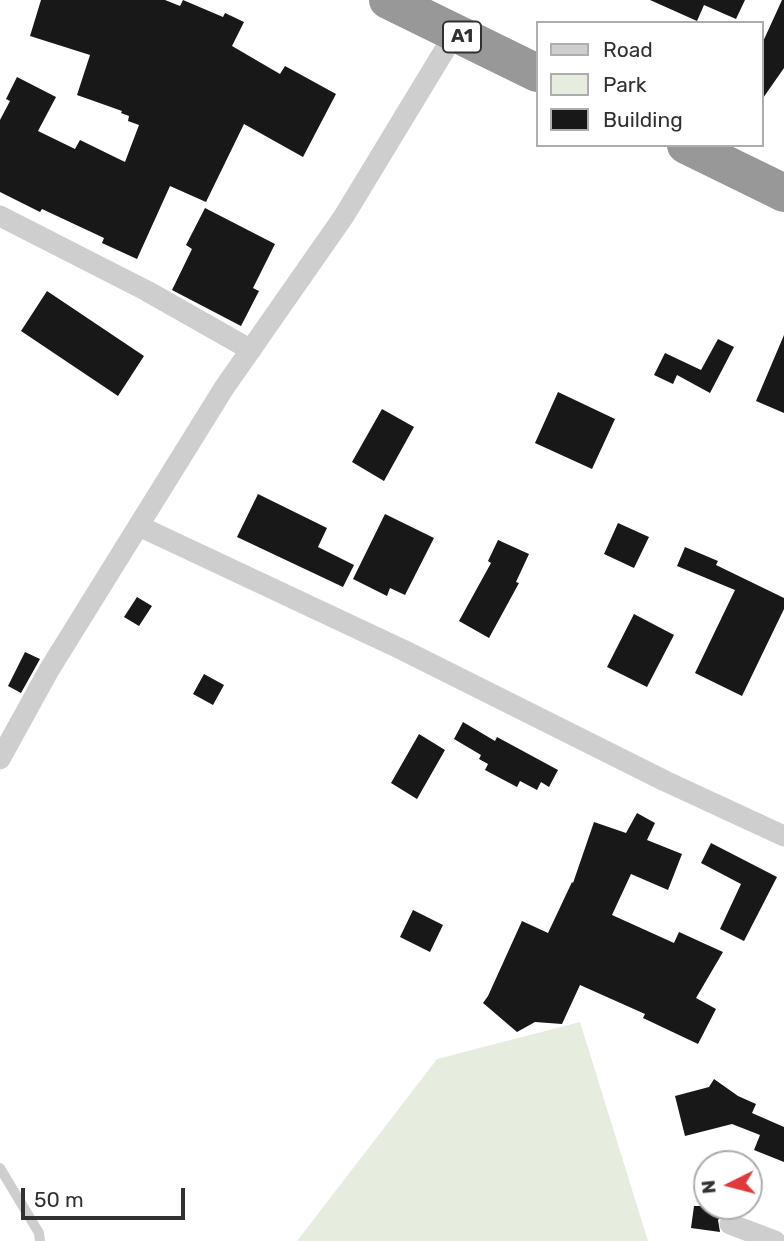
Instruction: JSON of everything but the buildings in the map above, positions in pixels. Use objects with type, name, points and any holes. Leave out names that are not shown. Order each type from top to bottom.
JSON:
[{"type":"highway","name":"A1","points":[[388,0],[536,73]]},
{"type":"highway","points":[[690,147],[784,193]]},
{"type":"street","points":[[0,759],[49,670],[224,388],[344,216],[455,33]]},
{"type":"street","points":[[0,216],[147,291],[251,350]]},
{"type":"street","points":[[139,526],[404,650],[665,781],[784,835]]},
{"type":"street","points":[[730,1224],[775,1241]]},
{"type":"lane","points":[[0,1168],[39,1233],[40,1241]]},
{"type":"green space","points":[[580,1022],[648,1241],[297,1241],[437,1059]]}]
